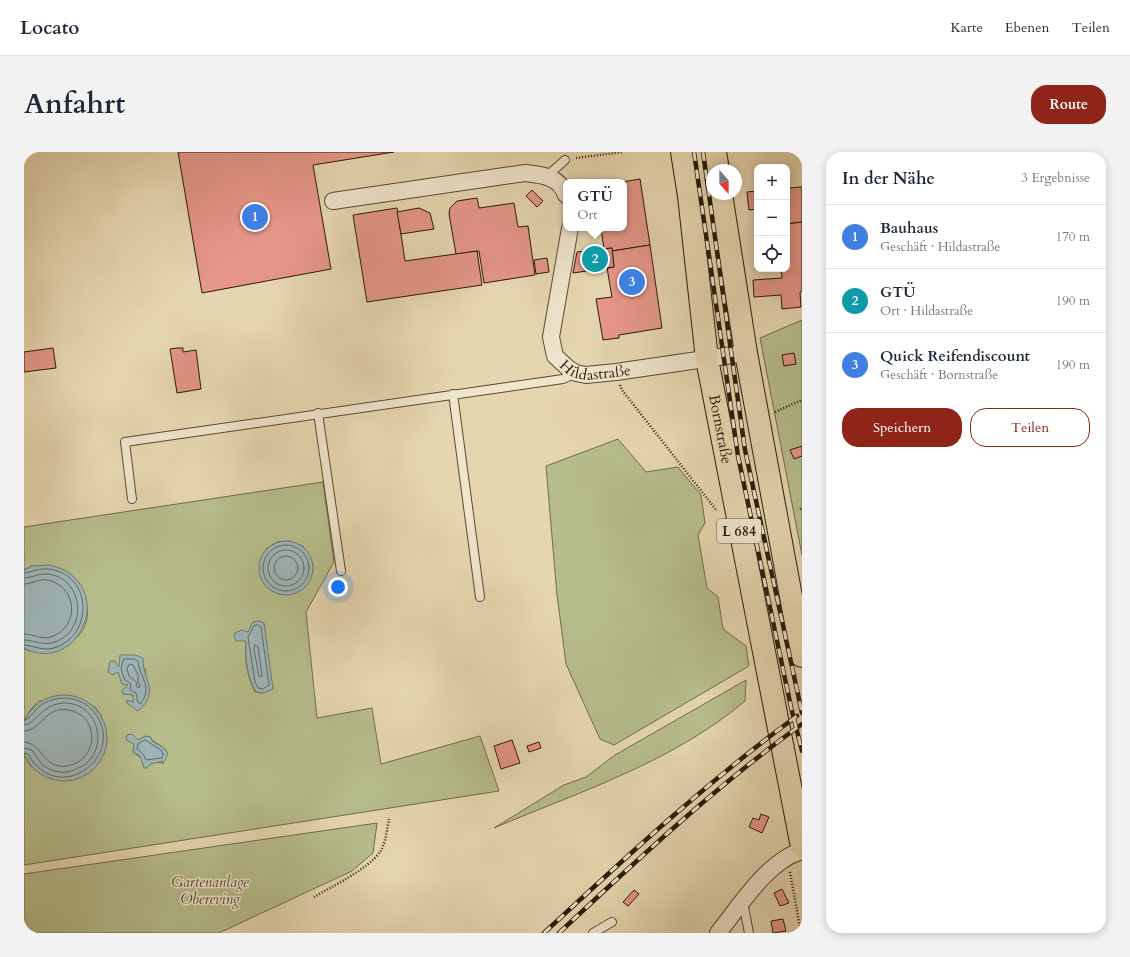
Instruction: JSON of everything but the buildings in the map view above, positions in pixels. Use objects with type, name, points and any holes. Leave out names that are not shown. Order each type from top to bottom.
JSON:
[{"type":"main road","name":"Bornstraße","points":[[682,152],[689,196],[707,359],[774,703],[795,852]]},
{"type":"main road","points":[[715,152],[717,164]]},
{"type":"main road","name":"L 684","points":[[722,200],[746,353],[802,656]]},
{"type":"street","points":[[333,200],[525,173],[547,176],[558,182],[563,190]]},
{"type":"street","name":"Hildastraße","points":[[569,231],[551,337],[556,356],[560,362],[576,374],[586,375],[616,372],[746,353]]},
{"type":"street","points":[[718,933],[774,866],[795,852],[802,851]]},
{"type":"lane","points":[[547,176],[566,160]]},
{"type":"lane","points":[[132,499],[124,442],[563,379],[576,374]]},
{"type":"lane","points":[[453,394],[480,597]]},
{"type":"lane","points":[[318,414],[340,571]]},
{"type":"lane","points":[[743,902],[749,933]]},
{"type":"lane","points":[[593,933],[612,922]]},
{"type":"path","points":[[566,160],[623,152]]},
{"type":"path","points":[[616,372],[622,390],[720,515]]},
{"type":"path","points":[[758,420],[802,400]]},
{"type":"path","points":[[314,897],[363,867],[380,852],[386,837],[389,819]]},
{"type":"path","points":[[795,852],[801,933]]},
{"type":"green space","points":[[802,320],[802,555],[760,338]]},
{"type":"green space","points":[[618,439],[646,472],[678,467],[701,495],[705,523],[698,535],[707,588],[718,597],[723,629],[746,646],[749,666],[614,745],[600,739],[566,664],[557,595],[546,466]]},
{"type":"green space","points":[[323,482],[334,562],[306,612],[317,718],[372,708],[381,764],[480,736],[499,791],[24,865],[24,754],[31,767],[102,717],[95,707],[39,701],[24,720],[24,648],[29,651],[69,645],[82,632],[87,617],[87,609],[84,594],[76,579],[32,566],[24,570],[24,527]],"holes":[[[290,541],[304,547],[266,549],[277,542]],[[248,632],[263,693],[255,692],[249,678],[246,663],[246,639]],[[142,666],[146,670],[138,711],[129,685],[122,684],[118,672]],[[146,736],[164,748],[167,753],[161,763],[155,762],[149,764],[133,752],[134,746],[138,740]]]},
{"type":"green space","points":[[746,680],[745,701],[687,742],[624,774],[494,828],[564,785],[586,777],[615,755]]},
{"type":"green space","name":"Gartenanlage Obereving","points":[[377,823],[373,853],[352,871],[219,933],[24,933],[24,874]]},
{"type":"water","points":[[286,541],[296,543],[305,549],[311,558],[313,568],[311,578],[305,587],[296,593],[286,595],[276,593],[267,587],[261,578],[259,568],[261,558],[267,549],[276,543]]},
{"type":"water","points":[[49,565],[66,571],[80,584],[86,599],[86,615],[81,630],[71,643],[58,651],[42,653],[24,648],[24,570],[32,566]]},
{"type":"water","points":[[260,621],[264,623],[273,689],[263,693],[256,692],[250,680],[246,661],[246,641],[236,641],[234,636],[235,633],[242,630],[248,632],[253,622]]},
{"type":"water","points":[[120,655],[135,655],[143,658],[143,666],[149,685],[149,691],[145,704],[138,711],[127,703],[127,700],[133,702],[133,695],[123,694],[122,690],[128,685],[122,684],[118,672],[113,675],[108,672],[110,661],[115,661],[119,667]]},
{"type":"water","points":[[64,695],[80,698],[88,702],[100,714],[104,722],[107,738],[104,754],[100,762],[88,774],[80,778],[64,781],[48,778],[40,774],[28,762],[24,754],[21,738],[24,722],[28,714],[40,702],[48,698]]},
{"type":"water","points":[[132,734],[138,740],[146,736],[151,737],[152,741],[164,748],[168,754],[163,764],[162,761],[144,768],[140,756],[133,752],[134,744],[126,740],[127,735]]},
{"type":"railway","points":[[694,152],[738,456],[791,707],[802,751]]},
{"type":"railway","points":[[703,152],[745,450],[802,713]]},
{"type":"railway","points":[[544,933],[636,848],[731,767],[797,716]]},
{"type":"railway","points":[[559,933],[647,851],[707,799],[802,724]]},
{"type":"place","name":"Bauhaus","points":[[255,217]]},
{"type":"place","name":"GTÜ","points":[[595,259]]},
{"type":"place","name":"Quick Reifendiscount","points":[[632,282]]}]
